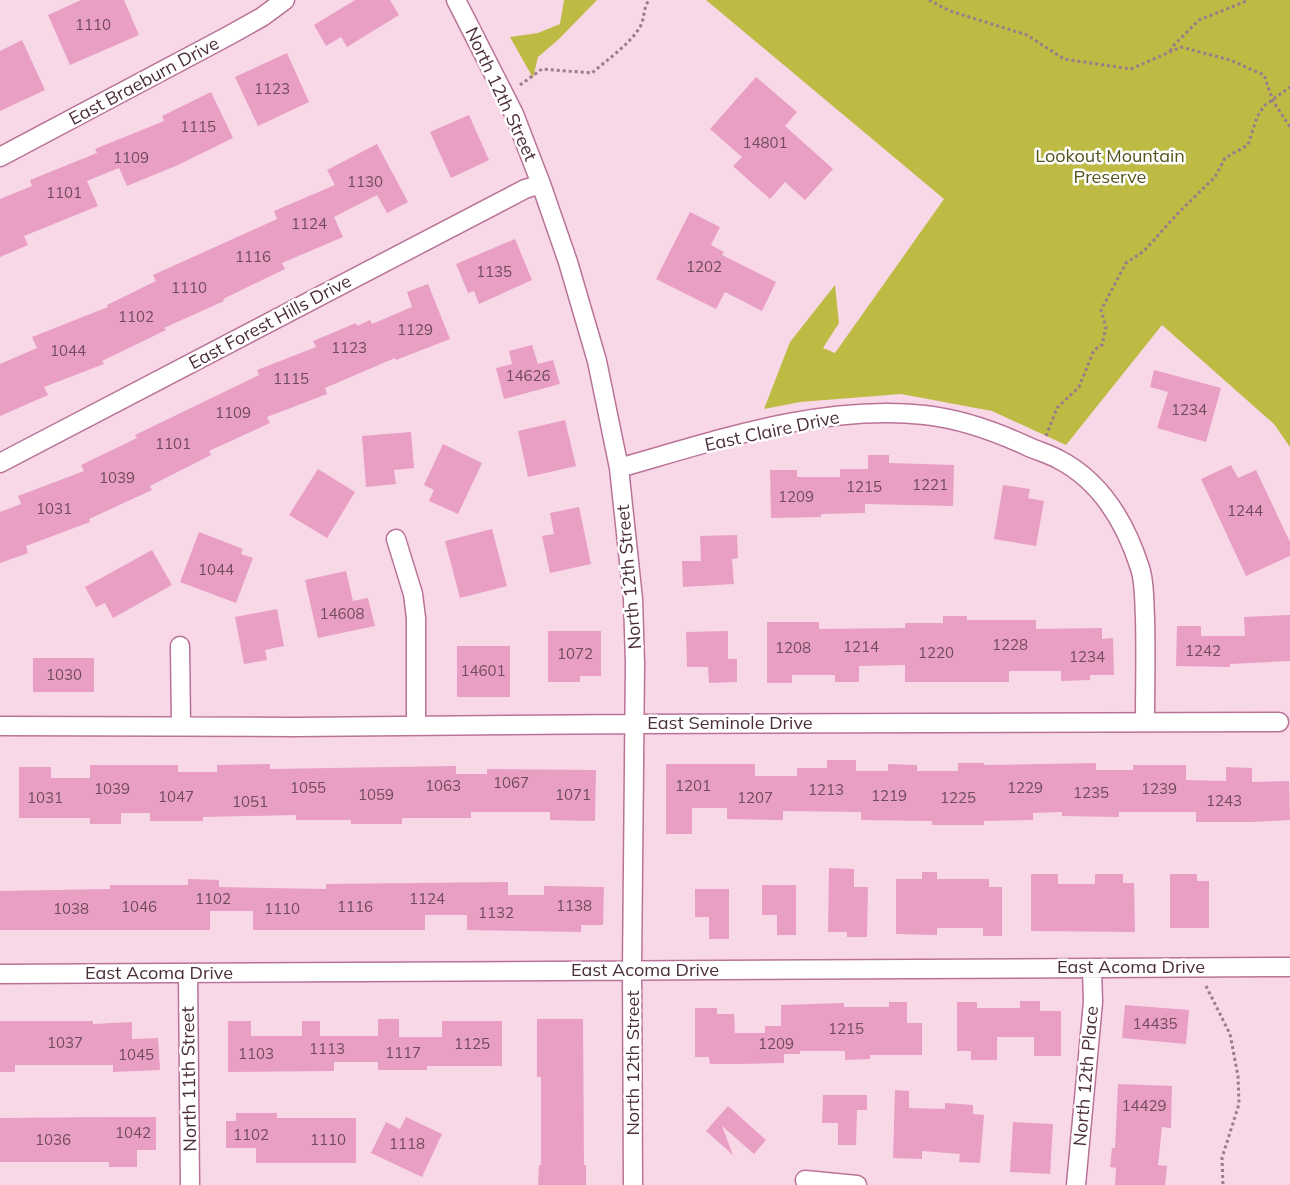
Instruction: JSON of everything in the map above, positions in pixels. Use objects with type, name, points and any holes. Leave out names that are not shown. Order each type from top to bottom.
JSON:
[{"type":"street","name":"East Braeburn Drive","points":[[0,157],[228,36],[262,17],[285,0]]},
{"type":"street","name":"North 12th Street","points":[[456,0],[514,114],[541,184],[568,262],[597,360],[619,468],[633,598],[636,663],[632,970],[633,1185]]},
{"type":"street","name":"East Forest Hills Drive","points":[[0,463],[515,194],[541,184]]},
{"type":"street","name":"East Claire Drive","points":[[619,468],[751,432],[827,416],[878,413],[926,415],[958,421],[1058,459],[1082,475],[1110,504],[1127,531],[1141,571],[1146,653],[1145,722]]},
{"type":"street","points":[[396,539],[413,594],[416,618],[416,726]]},
{"type":"street","points":[[180,646],[181,725]]},
{"type":"street","name":"East Seminole Drive","points":[[0,726],[1279,722]]},
{"type":"street","name":"East Acoma Drive","points":[[0,974],[1290,967]]},
{"type":"street","name":"North 12th Place","points":[[1076,1185],[1093,1002],[1092,968]]},
{"type":"street","name":"North 11th Street","points":[[188,973],[190,1185]]},
{"type":"street","points":[[805,1180],[857,1185]]},
{"type":"path","points":[[520,85],[542,69],[592,73],[632,38],[642,24],[646,3],[649,0]]},
{"type":"path","points":[[928,0],[950,11],[1027,35],[1064,59],[1131,69],[1181,47],[1230,60],[1264,75],[1272,99],[1290,128]]},
{"type":"path","points":[[1169,53],[1199,20],[1249,0]]},
{"type":"path","points":[[1037,451],[1049,431],[1057,408],[1079,387],[1094,350],[1102,345],[1106,327],[1101,310],[1126,263],[1144,251],[1208,184],[1226,158],[1248,145],[1257,117],[1264,106],[1290,87]]},
{"type":"path","points":[[1204,983],[1230,1034],[1238,1076],[1239,1104],[1222,1158],[1223,1185]]},
{"type":"green space","points":[[564,0],[597,0],[538,57],[533,78],[510,37],[538,33],[560,24]]},
{"type":"green space","name":"Lookout Mountain Preserve","points":[[706,0],[1290,0],[1290,447],[1274,424],[1162,325],[1066,445],[992,411],[901,394],[800,402],[764,409],[790,342],[835,285],[839,323],[823,348],[835,353],[944,199]]},
{"type":"building","points":[[81,0],[124,0],[139,35],[70,65],[48,15]]},
{"type":"building","points":[[355,0],[390,0],[399,15],[347,47],[341,37],[326,46],[314,25]]},
{"type":"building","points":[[22,40],[45,90],[0,111],[0,51]]},
{"type":"building","points":[[287,53],[309,102],[258,126],[235,77]]},
{"type":"building","points":[[756,77],[797,112],[785,126],[833,169],[805,200],[785,182],[770,199],[733,166],[742,157],[710,129]]},
{"type":"building","points":[[211,92],[233,138],[178,165],[127,186],[119,168],[87,181],[98,206],[24,236],[28,245],[0,257],[0,199],[32,186],[30,180],[97,153],[95,149],[164,121],[162,116]]},
{"type":"building","points":[[469,115],[489,160],[451,178],[430,132]]},
{"type":"building","points":[[377,144],[408,202],[387,213],[377,195],[334,217],[343,237],[282,263],[285,269],[223,299],[224,301],[164,328],[166,330],[102,361],[104,364],[44,387],[48,395],[0,416],[0,364],[37,348],[32,337],[108,307],[107,305],[156,281],[153,275],[277,219],[274,211],[335,185],[327,170]]},
{"type":"building","points":[[690,212],[720,227],[711,245],[724,252],[722,255],[776,282],[762,311],[725,292],[716,309],[656,279]]},
{"type":"building","points":[[515,239],[532,280],[479,304],[474,291],[468,293],[456,264]]},
{"type":"building","points":[[428,284],[450,339],[396,360],[395,358],[325,388],[327,394],[267,417],[270,423],[209,451],[211,455],[150,486],[152,490],[89,519],[90,522],[26,546],[28,553],[0,563],[0,512],[21,504],[18,496],[84,471],[81,465],[137,438],[135,435],[259,375],[257,370],[316,347],[313,341],[356,323],[357,326],[370,320],[372,324],[412,307],[407,292]]},
{"type":"building","points":[[532,345],[538,364],[553,360],[560,384],[504,399],[496,368],[512,364],[509,351]]},
{"type":"building","points":[[1154,370],[1221,388],[1206,442],[1157,428],[1168,392],[1150,387]]},
{"type":"building","points":[[565,420],[576,466],[528,477],[518,431]]},
{"type":"building","points":[[411,432],[414,468],[394,470],[396,484],[366,487],[362,436]]},
{"type":"building","points":[[443,444],[482,463],[458,514],[429,501],[434,490],[424,485]]},
{"type":"building","points":[[868,455],[889,455],[889,463],[954,465],[953,506],[865,504],[865,513],[771,518],[770,470],[797,470],[797,477],[840,477],[840,469],[868,469]]},
{"type":"building","points":[[1231,465],[1238,478],[1256,470],[1290,542],[1290,556],[1246,576],[1201,479]]},
{"type":"building","points":[[318,469],[355,492],[327,538],[289,515]]},
{"type":"building","points":[[1003,485],[1030,489],[1028,498],[1044,501],[1036,546],[994,539]]},
{"type":"building","points":[[579,507],[591,564],[550,573],[542,536],[554,534],[550,513]]},
{"type":"building","points":[[492,529],[507,586],[460,598],[445,541]]},
{"type":"building","points":[[199,532],[243,549],[241,554],[253,558],[236,603],[180,582]]},
{"type":"building","points":[[737,535],[738,558],[732,559],[734,584],[683,587],[682,561],[701,561],[700,536]]},
{"type":"building","points":[[152,550],[172,585],[113,618],[105,603],[96,607],[85,587]]},
{"type":"building","points":[[346,571],[353,601],[368,598],[375,626],[318,638],[305,580]]},
{"type":"building","points":[[277,609],[284,646],[265,650],[267,660],[244,664],[235,617]]},
{"type":"building","points":[[1290,615],[1290,661],[1230,664],[1230,667],[1176,666],[1177,626],[1201,626],[1201,636],[1245,636],[1244,617]]},
{"type":"building","points":[[943,616],[967,616],[967,620],[1036,620],[1036,629],[1102,628],[1102,639],[1113,638],[1114,675],[1090,675],[1090,680],[1061,681],[1061,671],[1009,671],[1009,682],[905,682],[905,665],[859,666],[859,682],[835,682],[835,675],[792,675],[792,683],[767,683],[767,622],[819,622],[819,629],[905,628],[905,623],[943,623]]},
{"type":"building","points":[[548,631],[601,631],[601,676],[580,676],[580,682],[548,682]]},
{"type":"building","points":[[728,631],[728,659],[737,659],[737,682],[709,683],[708,667],[687,667],[686,632]]},
{"type":"building","points":[[457,646],[510,646],[510,697],[457,697]]},
{"type":"building","points":[[33,658],[94,658],[94,692],[33,692]]},
{"type":"building","points":[[827,760],[856,760],[856,771],[888,771],[888,764],[917,765],[917,771],[958,771],[958,763],[984,763],[984,765],[1096,763],[1096,770],[1133,770],[1133,765],[1186,765],[1186,780],[1226,781],[1226,767],[1252,768],[1252,782],[1289,781],[1290,820],[1196,822],[1196,812],[1119,812],[1119,817],[1062,816],[1062,812],[1033,813],[1033,820],[984,821],[984,825],[932,825],[932,821],[861,820],[861,812],[783,811],[783,820],[727,819],[727,808],[692,808],[692,834],[666,834],[666,764],[755,764],[755,776],[797,776],[797,768],[827,768]]},
{"type":"building","points":[[270,764],[270,769],[456,766],[456,774],[487,774],[487,769],[596,770],[595,821],[550,820],[550,812],[471,812],[471,818],[402,818],[402,824],[351,824],[351,820],[296,820],[296,815],[203,817],[203,821],[150,821],[150,813],[121,813],[121,824],[90,824],[90,818],[19,818],[19,767],[51,767],[51,778],[90,778],[90,765],[178,765],[178,772],[217,772],[217,765]]},
{"type":"building","points":[[829,868],[854,869],[854,887],[868,887],[867,937],[847,937],[847,932],[828,932]]},
{"type":"building","points":[[922,872],[937,872],[937,879],[989,879],[989,887],[1002,887],[1002,936],[983,936],[983,928],[937,928],[937,935],[896,934],[896,879],[922,879]]},
{"type":"building","points":[[1031,874],[1058,874],[1058,884],[1095,884],[1095,874],[1123,874],[1123,883],[1134,883],[1135,932],[1031,931]]},
{"type":"building","points":[[1170,874],[1197,874],[1197,881],[1209,881],[1209,928],[1170,928]]},
{"type":"building","points":[[188,879],[219,880],[219,887],[326,889],[326,884],[508,882],[508,895],[544,895],[544,886],[604,887],[603,925],[581,925],[581,932],[467,930],[467,915],[425,915],[425,930],[253,930],[253,911],[210,911],[210,930],[0,930],[0,891],[110,889],[110,885],[188,885]]},
{"type":"building","points":[[762,885],[796,885],[796,935],[777,935],[777,915],[762,915]]},
{"type":"building","points":[[695,889],[729,889],[729,939],[709,939],[709,917],[695,917]]},
{"type":"building","points":[[1020,1001],[1040,1001],[1040,1011],[1061,1011],[1061,1056],[1034,1056],[1034,1037],[997,1037],[997,1060],[971,1060],[971,1051],[957,1051],[957,1002],[977,1002],[977,1008],[1020,1008]]},
{"type":"building","points":[[889,1002],[907,1002],[907,1023],[922,1023],[922,1055],[870,1055],[870,1059],[845,1060],[845,1051],[800,1051],[800,1054],[784,1054],[784,1063],[735,1064],[710,1064],[709,1057],[695,1057],[695,1008],[717,1008],[717,1014],[734,1014],[735,1033],[765,1033],[765,1026],[781,1026],[781,1005],[844,1003],[844,1007],[889,1007]]},
{"type":"building","points":[[1125,1005],[1189,1010],[1186,1044],[1122,1038]]},
{"type":"building","points":[[378,1019],[399,1019],[399,1037],[442,1037],[442,1021],[502,1021],[502,1066],[427,1066],[427,1070],[378,1070],[378,1062],[334,1062],[334,1071],[228,1072],[228,1021],[251,1021],[251,1036],[302,1036],[302,1021],[320,1021],[320,1036],[378,1036]]},
{"type":"building","points":[[537,1019],[583,1019],[586,1185],[538,1185],[539,1165],[541,1165],[541,1077],[537,1077]]},
{"type":"building","points":[[0,1021],[93,1021],[93,1024],[132,1022],[132,1039],[158,1038],[160,1070],[113,1072],[113,1065],[15,1065],[15,1072],[0,1072]]},
{"type":"building","points":[[1118,1084],[1172,1086],[1171,1128],[1162,1127],[1158,1165],[1167,1166],[1165,1185],[1115,1185],[1116,1168],[1110,1167],[1112,1148],[1115,1148]]},
{"type":"building","points":[[895,1090],[909,1091],[909,1108],[945,1109],[945,1103],[973,1105],[973,1114],[984,1115],[980,1163],[959,1162],[960,1154],[922,1151],[922,1159],[893,1158]]},
{"type":"building","points":[[823,1095],[867,1095],[867,1110],[857,1110],[856,1145],[838,1145],[838,1123],[822,1123]]},
{"type":"building","points":[[728,1106],[766,1140],[754,1154],[722,1126],[733,1155],[706,1131]]},
{"type":"building","points":[[236,1113],[277,1113],[277,1118],[356,1118],[356,1163],[256,1163],[256,1148],[226,1148],[226,1121],[236,1121]]},
{"type":"building","points":[[156,1117],[156,1150],[137,1150],[137,1167],[109,1167],[109,1162],[0,1162],[0,1118]]},
{"type":"building","points":[[406,1117],[442,1134],[422,1177],[371,1153],[386,1122],[400,1129]]},
{"type":"building","points":[[1013,1122],[1053,1124],[1050,1174],[1010,1172]]}]
